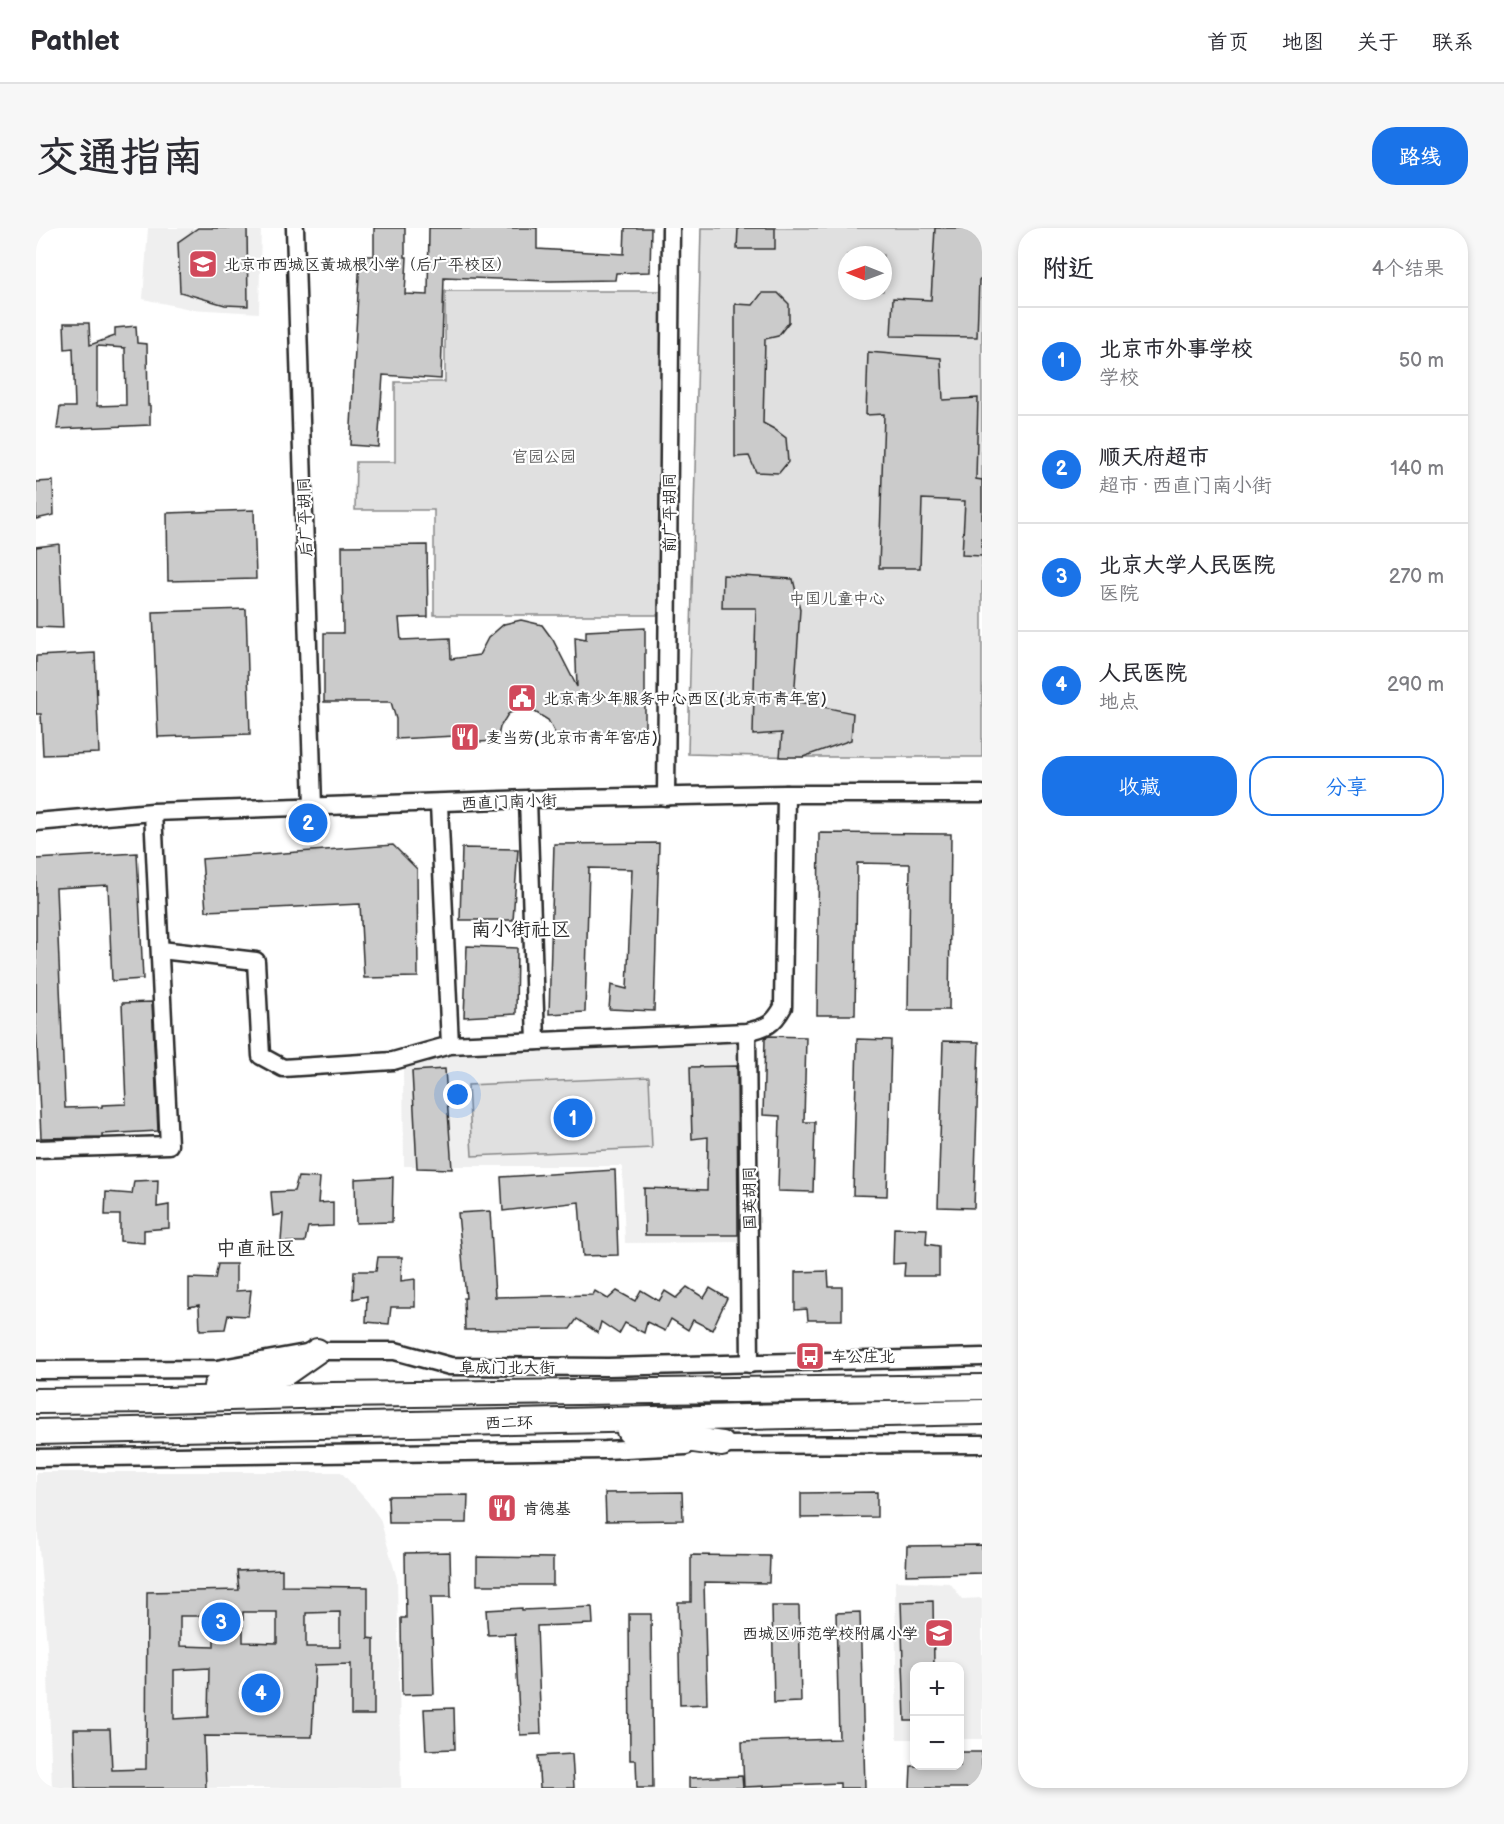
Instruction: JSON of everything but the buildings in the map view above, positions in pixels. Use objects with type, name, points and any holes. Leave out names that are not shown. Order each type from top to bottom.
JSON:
[{"type":"highway","points":[[165,1400],[201,1388],[287,1372],[317,1351]]},
{"type":"highway","name":"西二环","points":[[38,1401],[982,1387]]},
{"type":"highway","name":"西二环","points":[[36,1432],[982,1412]]},
{"type":"highway","points":[[555,1421],[722,1444]]},
{"type":"street","name":"后广平胡同","points":[[295,228],[313,806]]},
{"type":"street","name":"前广平胡同","points":[[666,798],[671,228]]},
{"type":"street","name":"西直门南小街","points":[[36,822],[153,812],[313,806],[786,794],[982,794]]},
{"type":"street","points":[[160,950],[256,961],[261,1056],[283,1068],[393,1061],[450,1045],[747,1032],[766,1028],[777,1018],[783,1007],[786,794]]},
{"type":"street","points":[[528,800],[536,1041]]},
{"type":"street","points":[[439,804],[450,1045]]},
{"type":"street","points":[[36,1149],[169,1145],[153,812]]},
{"type":"street","name":"国英胡同","points":[[747,1032],[750,1364]]},
{"type":"street","name":"阜成门北大街","points":[[36,1370],[217,1369],[317,1351],[395,1352],[450,1366],[608,1367],[982,1357]]},
{"type":"street","points":[[36,1458],[605,1450],[722,1444],[982,1444]]},
{"type":"shaded area","name":"北京市西城区黄城根小学（后广平校区）","points":[[148,228],[261,228],[259,313],[190,309],[143,299]]},
{"type":"shaded area","points":[[740,1043],[745,1242],[625,1243],[622,1166],[404,1166],[403,1070],[449,1051]]},
{"type":"shaded area","points":[[36,1472],[341,1472],[380,1519],[397,1579],[401,1788],[52,1788],[47,1646],[36,1511]]},
{"type":"shaded area","name":"西城区师范学校附属小学","points":[[895,1581],[950,1583],[962,1599],[982,1598],[982,1739],[964,1739],[964,1662],[910,1662],[910,1739],[897,1739]]},
{"type":"green space","name":"中国儿童中心","points":[[701,228],[982,228],[982,757],[803,757],[688,754]]},
{"type":"green space","name":"官园公园","points":[[445,291],[667,291],[667,615],[434,615],[434,510],[355,510],[356,462],[395,462],[395,382],[445,382]]},
{"type":"green space","points":[[649,1077],[652,1148],[472,1156],[468,1085]]},
{"type":"place","name":"北京市西城区黄城根小学（后广平校区）","points":[[203,264]]},
{"type":"place","name":"北京青少年服务中心西区(北京市青年宫)","points":[[522,698]]},
{"type":"place","name":"麦当劳(北京市青年宫店)","points":[[465,737]]},
{"type":"place","name":"顺天府超市","points":[[308,823]]},
{"type":"place","name":"北京市外事学校","points":[[573,1118]]},
{"type":"place","name":"车公庄北","points":[[810,1356]]},
{"type":"place","name":"肯德基","points":[[502,1508]]},
{"type":"place","name":"北京大学人民医院","points":[[221,1622]]},
{"type":"place","name":"西城区师范学校附属小学","points":[[939,1633]]},
{"type":"place","name":"人民医院","points":[[261,1693]]},
{"type":"district","name":"南小街社区","points":[[521,929]]},
{"type":"district","name":"中直社区","points":[[256,1248]]}]
